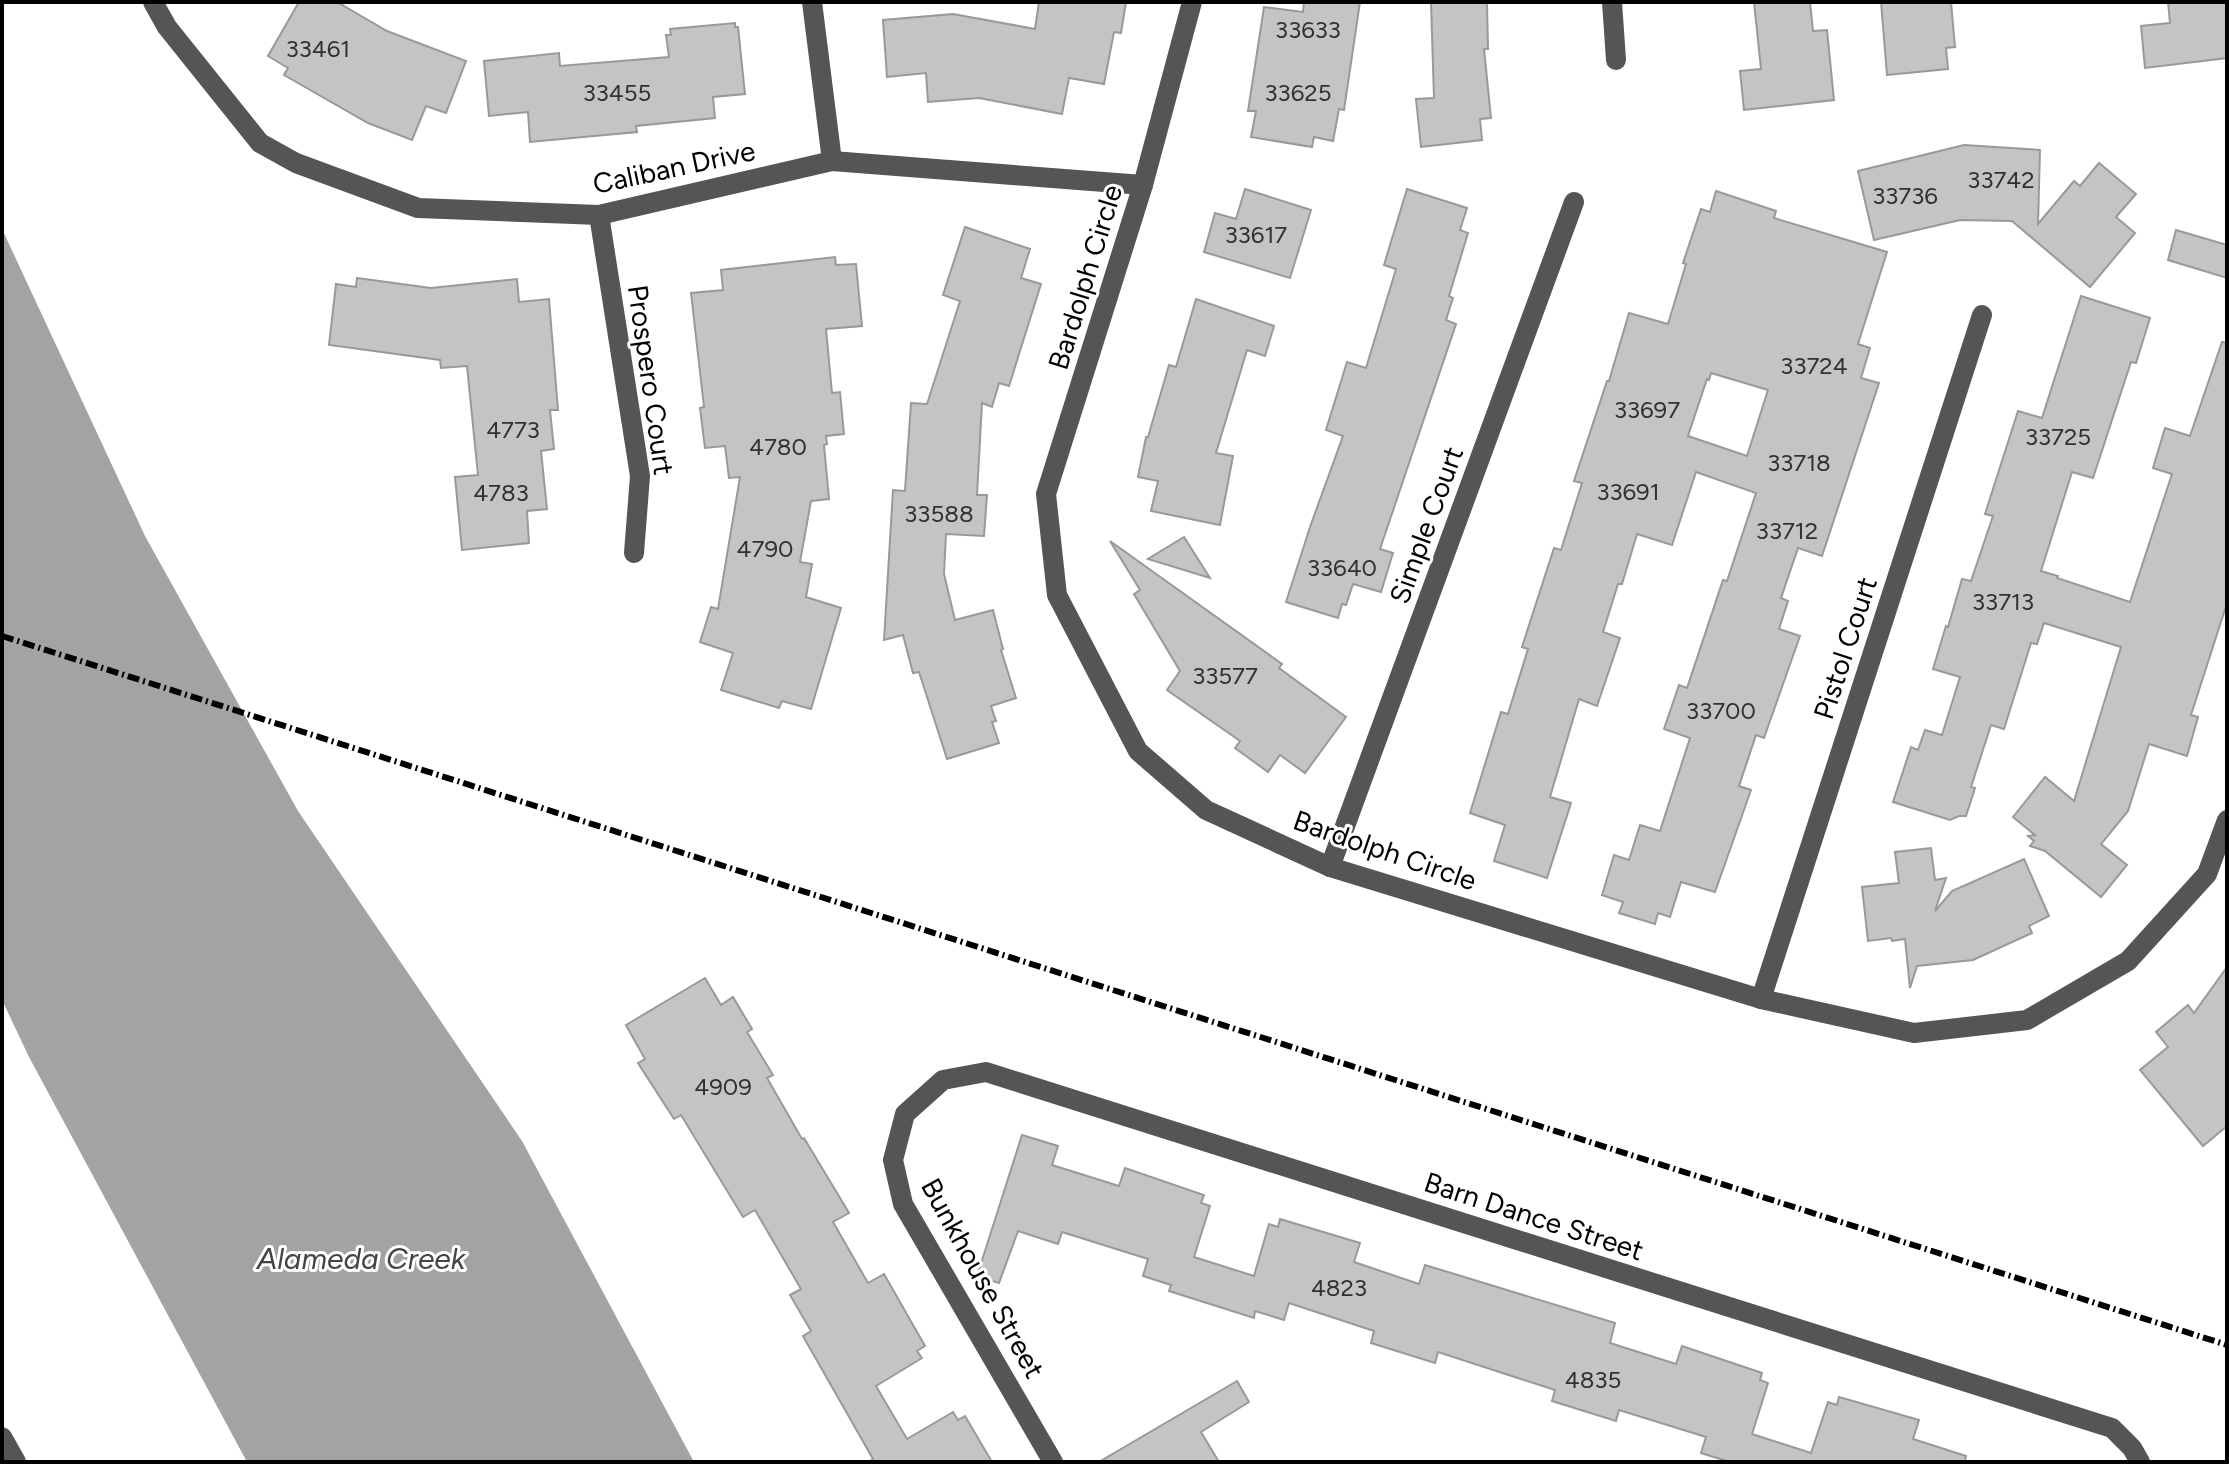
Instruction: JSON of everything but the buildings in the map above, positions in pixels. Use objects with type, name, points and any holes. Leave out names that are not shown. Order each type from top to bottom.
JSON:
[{"type":"street","name":"Caliban Drive","points":[[153,2],[167,27],[260,143],[296,163],[418,208],[599,215],[832,161],[1143,185]]},
{"type":"street","points":[[812,2],[832,161]]},
{"type":"street","name":"Bardolph Circle","points":[[1192,2],[1143,185],[1046,494],[1057,595],[1138,751],[1206,810],[1330,867],[1761,999],[1914,1033],[2027,1020],[2128,961],[2207,874],[2227,820]]},
{"type":"street","points":[[1612,2],[1616,60]]},
{"type":"street","name":"Simple Court","points":[[1330,867],[1574,202]]},
{"type":"street","name":"Prospero Court","points":[[599,215],[640,476],[634,553]]},
{"type":"street","name":"Pistol Court","points":[[1761,999],[1982,315]]},
{"type":"street","name":"Barn Dance Street","points":[[905,1114],[943,1080],[986,1072],[2112,1428],[2132,1448],[2140,1462]]},
{"type":"street","name":"Bunkhouse Street","points":[[905,1114],[893,1160],[903,1204],[1053,1462]]},
{"type":"street","points":[[2,1437],[16,1462]]},
{"type":"water","name":"Alameda Creek","points":[[2,229],[145,536],[298,811],[522,1141],[694,1462],[247,1462],[29,1057],[2,1000]]},
{"type":"railway","points":[[2,636],[2227,1345]]}]
